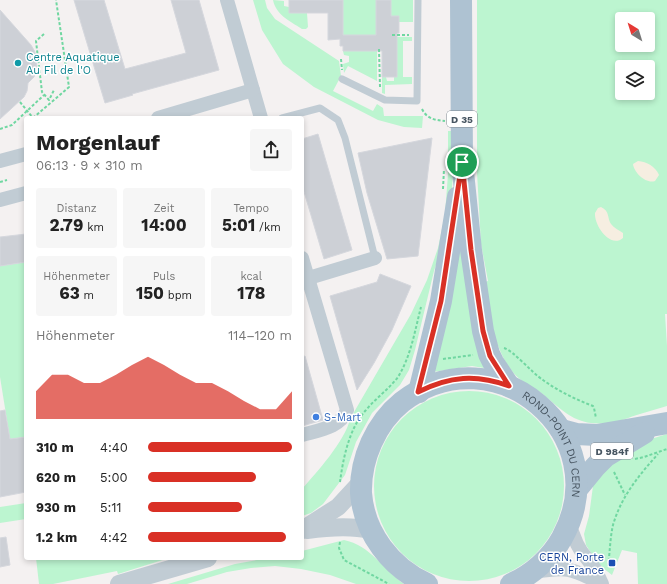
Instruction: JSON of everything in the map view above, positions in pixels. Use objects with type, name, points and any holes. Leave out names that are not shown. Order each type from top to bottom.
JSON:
[{"type":"main road","name":"D 35","points":[[462,0],[462,162],[471,250],[483,331],[490,356],[509,386]]},
{"type":"main road","name":"D 35","points":[[418,392],[441,301],[462,162]]},
{"type":"main road","name":"ROND-POINT DU CERN","points":[[427,584],[413,577],[394,562],[383,549],[371,530],[363,505],[361,492],[367,453],[383,423],[397,407],[418,392],[441,382],[464,378],[487,380],[509,386],[539,404],[561,430],[567,441],[575,467],[577,489],[573,511],[569,524],[558,545],[551,554],[530,573],[511,584]]},
{"type":"main road","name":"D 984f","points":[[561,430],[576,434],[597,435],[662,424]]},
{"type":"main road","name":"D 984f","points":[[577,489],[594,467],[606,456],[662,424]]},
{"type":"street","points":[[228,0],[260,116]]},
{"type":"street","points":[[165,116],[253,90]]},
{"type":"street","points":[[0,161],[24,155]]},
{"type":"street","points":[[0,200],[24,194]]},
{"type":"street","points":[[304,434],[337,424],[344,417],[347,410],[305,279],[375,258]]},
{"type":"street","points":[[304,529],[338,507],[362,481]]},
{"type":"street","points":[[569,524],[574,539],[595,569],[601,584]]},
{"type":"street","points":[[304,530],[344,526],[371,530]]},
{"type":"street","points":[[119,584],[201,560]]},
{"type":"street","points":[[530,573],[567,569],[584,575],[601,584]]},
{"type":"lane","points":[[342,79],[385,100],[417,101],[418,0]]},
{"type":"lane","points":[[290,116],[320,108],[338,120],[345,138],[375,258]]},
{"type":"path","points":[[35,116],[69,87],[56,0]]},
{"type":"path","points":[[44,34],[36,41],[42,92],[49,100],[54,90]]},
{"type":"path","points":[[392,35],[418,35]]},
{"type":"path","points":[[379,49],[381,98]]},
{"type":"path","points":[[0,129],[12,125],[44,95]]},
{"type":"path","points":[[417,101],[423,112],[428,117],[446,121]]},
{"type":"path","points":[[20,102],[31,116]]},
{"type":"path","points":[[0,182],[7,180]]},
{"type":"path","points":[[633,460],[667,448]]},
{"type":"path","points":[[608,568],[613,526],[626,495],[634,482],[659,452]]},
{"type":"path","points":[[612,468],[626,495]]},
{"type":"path","points":[[343,538],[339,548],[344,560],[389,584]]},
{"type":"green space","points":[[253,0],[265,0],[267,8],[275,19],[339,61],[341,76],[333,91],[373,111],[377,104],[383,108],[384,116],[423,116],[422,128],[404,127],[378,120],[314,87],[283,64],[262,30]]},
{"type":"green space","points":[[273,0],[284,1],[284,6],[289,7],[289,13],[307,13],[308,27],[306,29],[302,29],[280,14]]},
{"type":"green space","points":[[343,0],[376,0],[377,35],[343,35]]},
{"type":"green space","points":[[391,0],[413,0],[413,22],[399,22],[391,16]]},
{"type":"green space","points":[[477,0],[667,0],[667,314],[665,314],[667,346],[667,406],[621,421],[589,423],[567,414],[540,392],[521,380],[512,372],[505,361],[494,335],[482,283],[488,281],[481,244],[477,172]]},
{"type":"green space","points":[[397,37],[412,37],[412,41],[403,41],[403,77],[412,77],[412,84],[385,85],[385,94],[382,93],[382,77],[386,77],[387,81],[394,81],[394,77],[397,77]]},
{"type":"green space","points":[[343,51],[377,51],[377,81],[348,66],[344,73],[343,64],[349,62],[349,56],[344,55]]},
{"type":"green space","points":[[448,131],[451,131],[454,155],[451,205],[409,370],[400,385],[372,413],[356,442],[345,475],[323,504],[311,513],[304,515],[304,487],[337,446],[347,428],[350,419],[411,314],[427,280],[438,248],[445,214],[448,174]]},
{"type":"green space","points":[[461,209],[484,368],[472,366],[433,372]]},
{"type":"green space","points":[[24,262],[24,437],[10,439],[0,377],[0,266]]},
{"type":"green space","points":[[469,391],[488,393],[505,398],[522,407],[536,419],[548,433],[557,450],[562,467],[564,486],[562,505],[557,522],[548,539],[536,553],[522,565],[505,574],[488,579],[469,581],[450,579],[433,574],[416,565],[402,553],[390,539],[381,522],[376,505],[374,486],[376,467],[381,450],[390,433],[402,419],[416,407],[433,398],[450,393]]},
{"type":"green space","points":[[667,434],[667,584],[638,584],[637,553],[622,550],[612,575],[595,559],[586,545],[584,534],[589,516],[593,486],[600,468],[648,440]]},
{"type":"green space","points":[[24,503],[24,519],[0,523],[0,507]]},
{"type":"green space","points":[[344,540],[353,543],[369,552],[404,584],[356,584],[330,575],[301,569],[275,566],[227,572],[187,584],[168,584],[235,564],[257,560],[304,560],[304,550]]},
{"type":"green space","points":[[36,560],[163,560],[118,574],[117,571],[53,584],[39,584]]},
{"type":"sand","points":[[638,161],[648,163],[655,169],[659,175],[655,181],[648,181],[638,174],[633,164]]},
{"type":"sand","points":[[601,207],[606,210],[611,224],[623,233],[623,238],[618,241],[608,238],[597,224],[595,213],[598,208]]},
{"type":"building","points":[[74,0],[104,0],[125,69],[186,53],[171,0],[199,0],[219,70],[105,103]]},
{"type":"building","points":[[289,0],[343,0],[343,35],[376,35],[376,0],[391,0],[391,16],[399,16],[399,33],[397,33],[397,77],[382,77],[382,51],[343,51],[343,46],[340,46],[340,39],[328,40],[328,13],[289,13]]},
{"type":"building","name":"Centre Aquatique Au Fil de l'O","points":[[0,10],[31,45],[35,52],[37,68],[34,77],[28,83],[27,91],[24,97],[0,119]]},
{"type":"building","points":[[318,134],[352,250],[324,259],[304,192],[304,138]]},
{"type":"building","points":[[432,138],[418,256],[387,259],[367,193],[358,153]]},
{"type":"building","points":[[24,234],[24,262],[0,266],[0,237]]},
{"type":"building","points":[[380,274],[411,286],[392,330],[357,390],[330,296],[377,282]]},
{"type":"building","points":[[304,356],[323,420],[304,425]]},
{"type":"building","points":[[5,410],[10,439],[24,437],[24,492],[0,497],[0,411]]},
{"type":"building","points":[[6,537],[10,565],[0,567],[0,538]]},
{"type":"place","name":"Centre Aquatique Au Fil de l'O","points":[[18,63]]},
{"type":"place","name":"S-Mart","points":[[316,417]]},
{"type":"place","name":"CERN, Porte de France","points":[[612,563]]},
{"type":"route","points":[[462,162],[471,250],[483,331],[490,356],[509,386],[487,380],[464,378],[441,382],[418,392],[441,301],[462,162]]}]
